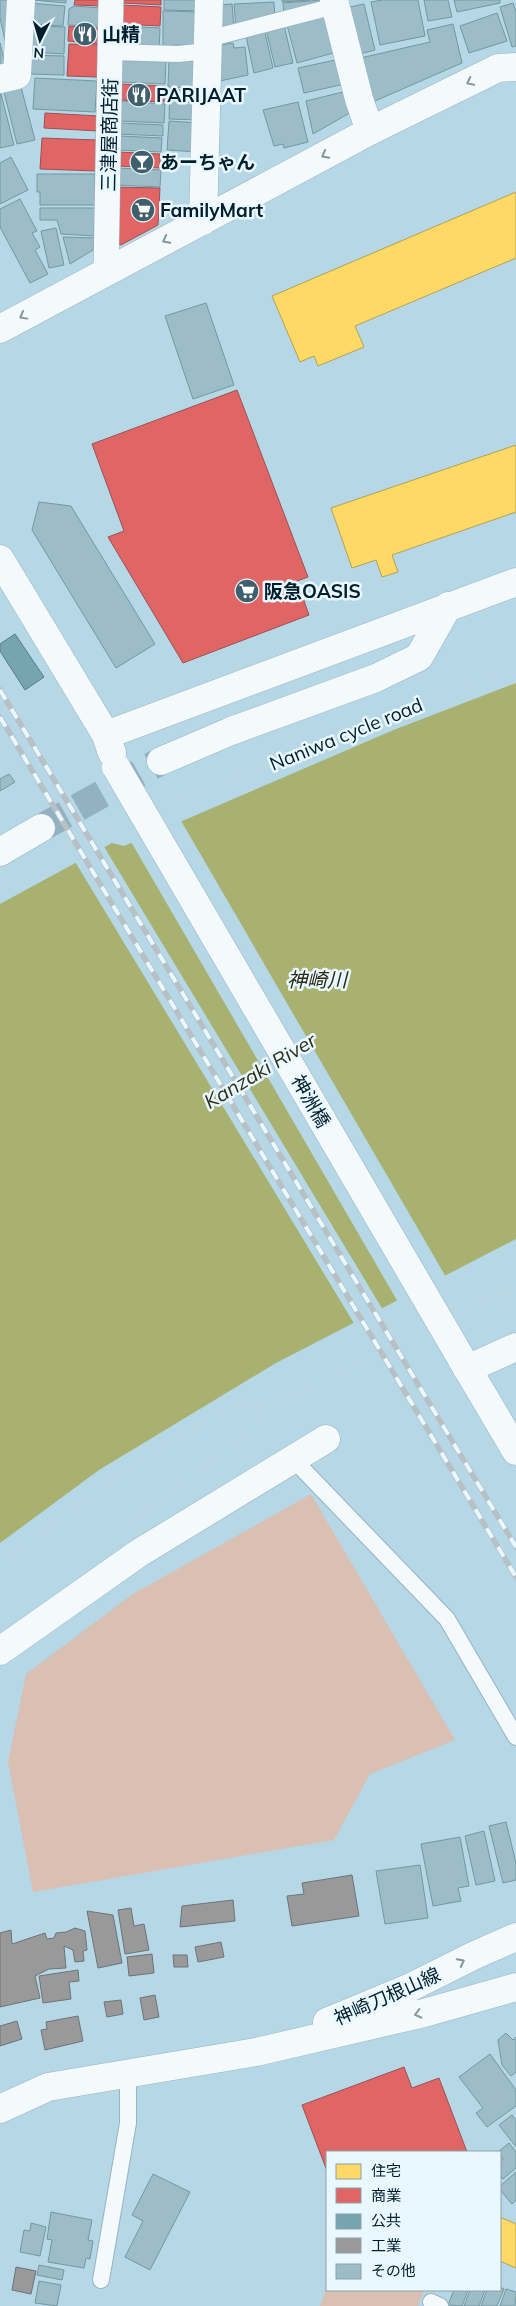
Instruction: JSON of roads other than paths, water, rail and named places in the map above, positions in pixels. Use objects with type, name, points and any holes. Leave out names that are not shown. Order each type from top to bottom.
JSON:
[{"type":"street","points":[[0,79],[17,75],[21,0]]},
{"type":"street","name":"三津屋商店街","points":[[106,270],[112,0]]},
{"type":"street","points":[[203,221],[209,0]]},
{"type":"street","points":[[339,2],[359,99],[370,131]]},
{"type":"street","points":[[0,328],[370,131],[498,68],[516,67]]},
{"type":"street","name":"神洲橋","points":[[0,559],[106,735],[116,766],[516,1450]]},
{"type":"street","points":[[106,735],[516,582]]},
{"type":"street","points":[[161,761],[230,731],[376,678],[419,657],[448,606]]},
{"type":"street","points":[[0,852],[41,828]]},
{"type":"street","points":[[464,1363],[516,1347]]},
{"type":"street","points":[[0,1651],[139,1553],[326,1439]]},
{"type":"street","name":"神崎刀根山線","points":[[256,2052],[409,1988],[475,1955],[515,1942]]},
{"type":"street","name":"神崎刀根山線","points":[[0,2109],[48,2087],[256,2052],[424,2013],[516,1987]]},
{"type":"lane","points":[[110,52],[178,54],[339,2]]},
{"type":"lane","points":[[293,1459],[448,1619],[516,1737]]},
{"type":"lane","points":[[101,2280],[128,2123],[128,2074]]},
{"type":"water","name":"神崎川","points":[[516,683],[516,1239],[276,1363],[99,1470],[0,1543],[0,904],[112,843],[124,846],[396,729]]},
{"type":"tunnel","points":[[41,828],[161,761]]},
{"type":"railway","points":[[0,690],[516,1547]]},
{"type":"railway","points":[[0,717],[516,1577]]},
{"type":"place","name":"山精","points":[[85,34]]},
{"type":"place","name":"PARIJAAT","points":[[139,95]]},
{"type":"place","name":"あーちゃん","points":[[142,162]]},
{"type":"place","name":"FamilyMart","points":[[143,210]]},
{"type":"place","name":"阪急OASIS","points":[[247,591]]},
{"type":"water label","name":"Kanzaki River","points":[[260,1071]]}]
